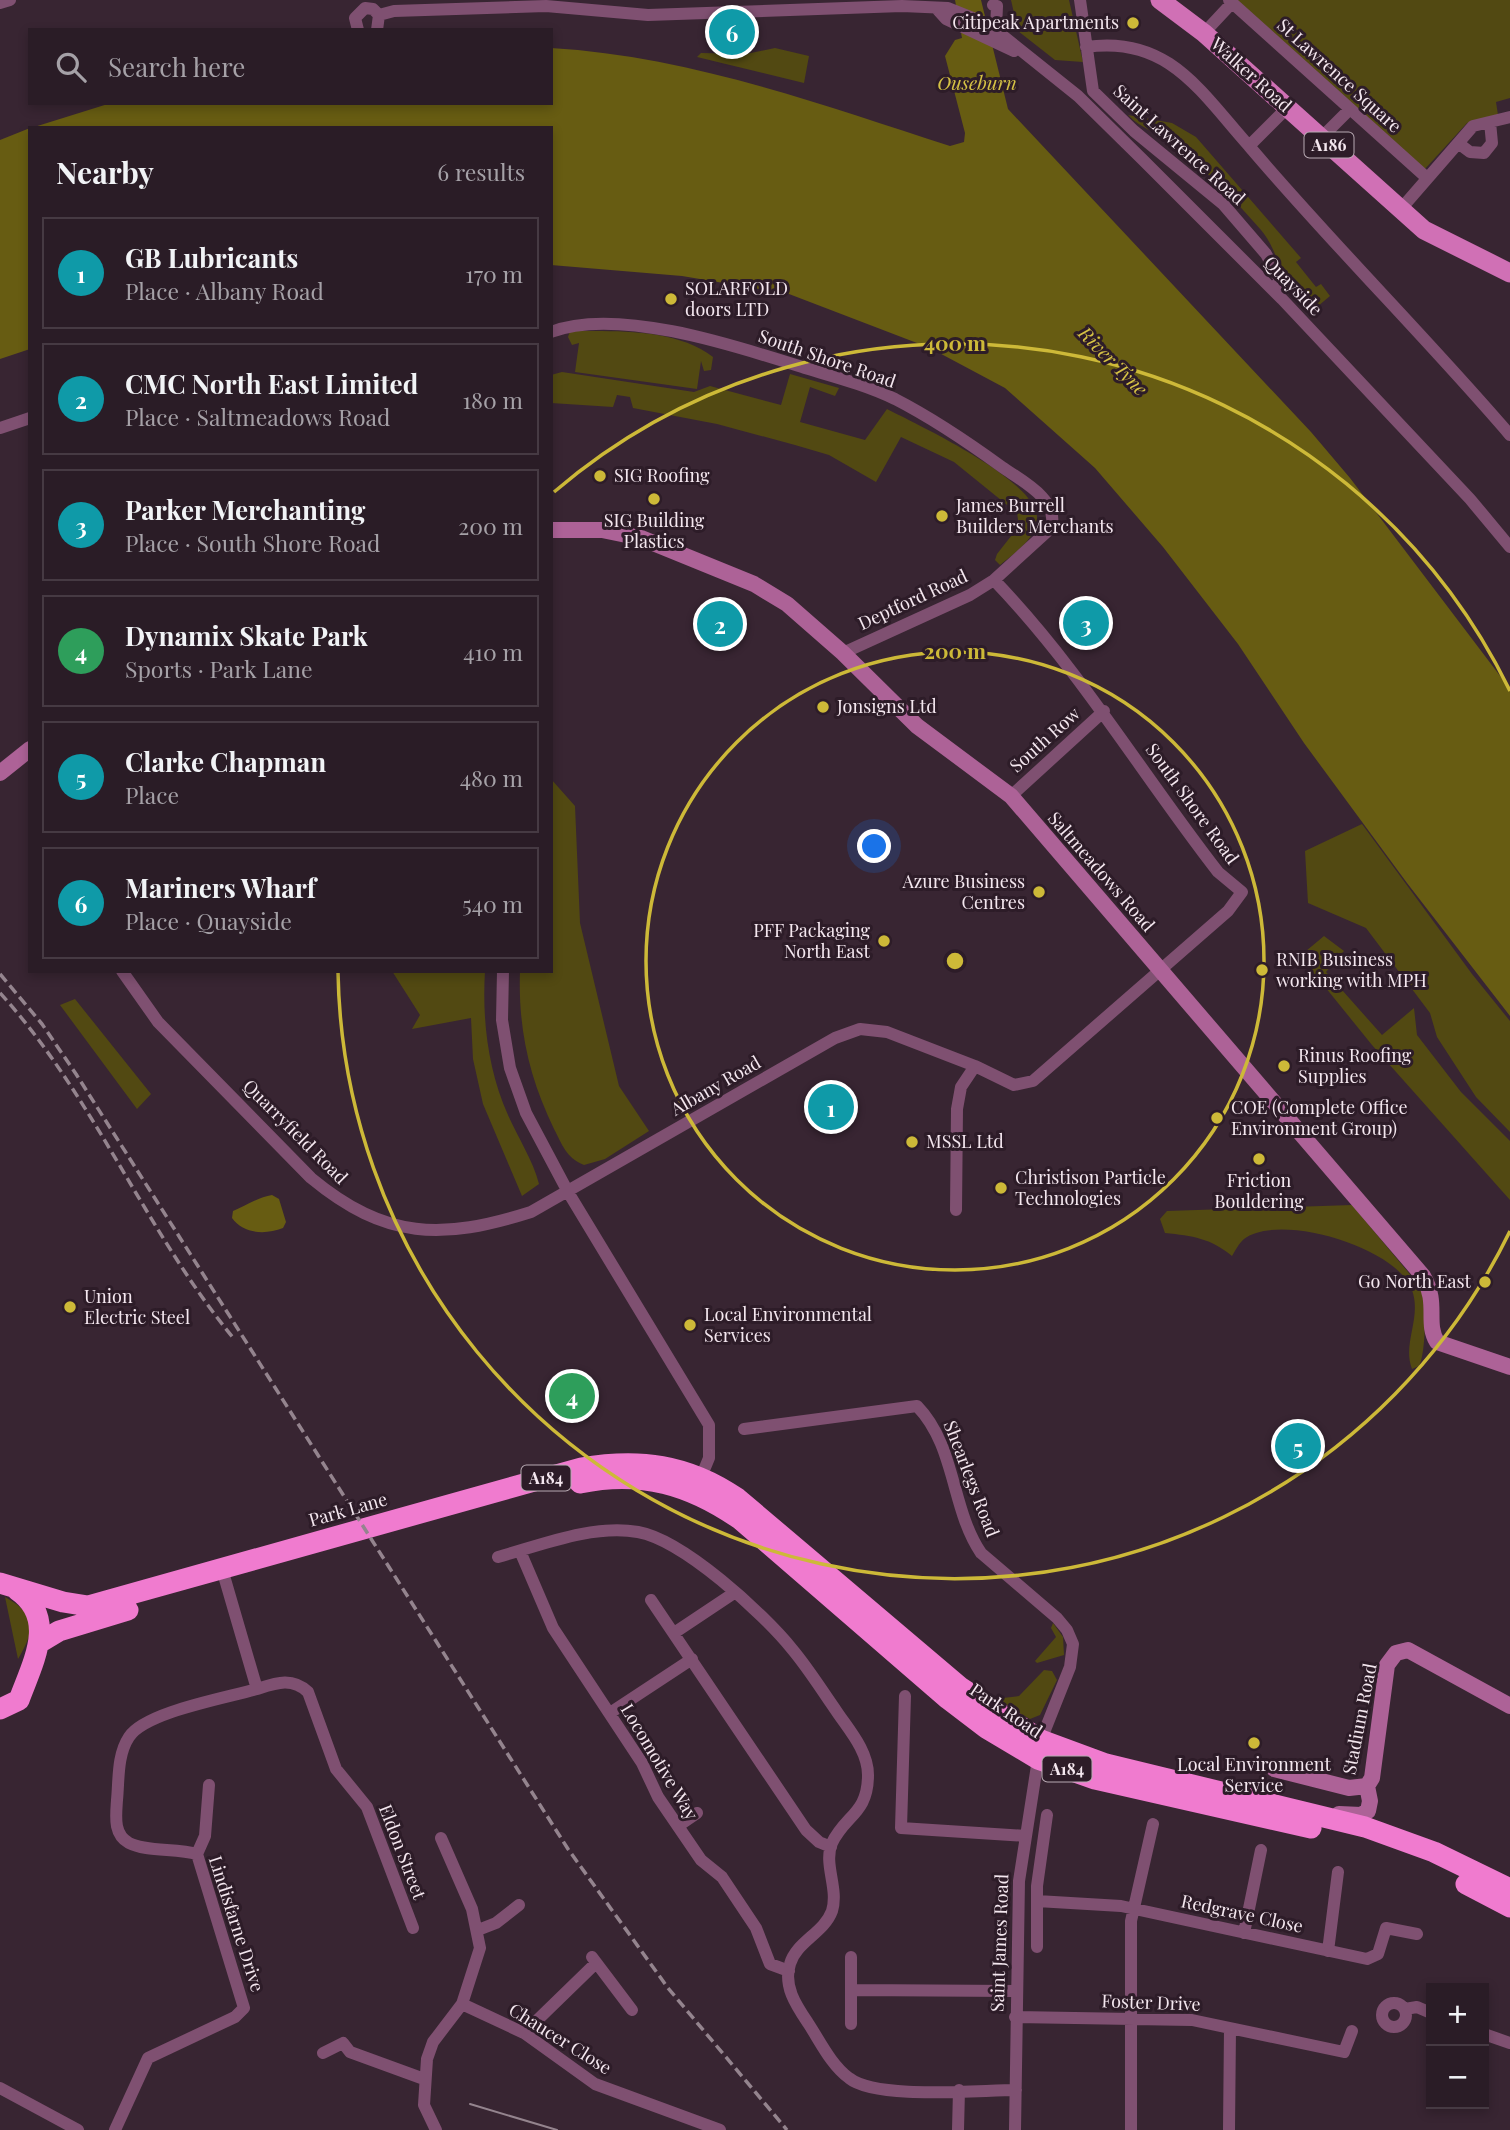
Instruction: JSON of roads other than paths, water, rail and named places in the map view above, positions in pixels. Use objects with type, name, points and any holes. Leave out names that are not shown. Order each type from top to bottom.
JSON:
[{"type":"highway","name":"Park Lane","points":[[39,1643],[60,1631],[224,1576],[398,1527],[603,1464],[662,1464],[698,1484]]},
{"type":"highway","name":"Park Road","points":[[698,1484],[765,1520],[960,1687],[1040,1749],[1106,1764],[1136,1779],[1350,1837],[1429,1865],[1510,1908]]},
{"type":"highway","name":"Park Lane","points":[[4,1584],[63,1602],[88,1606],[224,1576]]},
{"type":"highway","name":"Park Lane","points":[[0,1709],[19,1700],[39,1643],[41,1624],[37,1610],[27,1598],[4,1584]]},
{"type":"highway","name":"Park Road","points":[[1136,1779],[1323,1816],[1365,1827],[1434,1852],[1510,1889]]},
{"type":"main road","name":"Walker Road","points":[[1160,0],[1204,33],[1424,230],[1510,273]]},
{"type":"street","points":[[0,3],[10,0]]},
{"type":"street","points":[[1080,0],[1086,47],[1111,44],[1159,55],[1181,70],[1297,202],[1443,357],[1510,435]]},
{"type":"street","points":[[1204,33],[1230,1]]},
{"type":"street","name":"St Lawrence Square","points":[[1230,1],[1427,178]]},
{"type":"street","points":[[357,28],[354,22],[359,11],[369,8],[379,15],[394,11],[514,3],[648,15],[858,6],[956,10],[992,31]]},
{"type":"street","points":[[992,31],[998,4]]},
{"type":"street","points":[[937,9],[958,25],[992,31]]},
{"type":"street","points":[[377,28],[379,15]]},
{"type":"street","name":"Quayside","points":[[992,31],[1080,98],[1273,290],[1470,499],[1510,547]]},
{"type":"street","name":"Saint Lawrence Road","points":[[1086,47],[1093,91],[1134,131],[1223,204],[1272,264],[1280,280],[1273,290]]},
{"type":"street","points":[[1249,146],[1287,108]]},
{"type":"street","points":[[1321,138],[1349,110]]},
{"type":"street","points":[[1400,210],[1473,126],[1510,117]]},
{"type":"street","points":[[1458,143],[1470,152],[1484,153],[1492,144],[1490,122]]},
{"type":"street","name":"South Shore Road","points":[[553,332],[591,323],[704,337],[865,386],[896,400],[1034,489],[1055,518]]},
{"type":"street","points":[[0,428],[28,419]]},
{"type":"street","name":"Deptford Road","points":[[843,653],[970,595],[994,580],[1051,528],[1055,518]]},
{"type":"street","name":"Saltmeadows Road","points":[[553,530],[592,529],[623,534],[754,584],[787,604],[843,653],[916,726],[1011,796],[1423,1276],[1433,1300],[1432,1331],[1437,1342],[1510,1367]]},
{"type":"street","name":"South Shore Road","points":[[994,580],[1038,626],[1104,711],[1217,872],[1242,892],[1228,911],[1160,969]]},
{"type":"street","name":"South Row","points":[[1011,796],[1104,711]]},
{"type":"street","points":[[0,774],[28,752]]},
{"type":"street","name":"Albany Road","points":[[568,1192],[835,1038],[860,1029],[887,1032],[975,1066],[1014,1085],[1033,1081],[1160,969]]},
{"type":"street","name":"Quarryfield Road","points":[[123,973],[158,1022],[312,1178],[336,1198],[366,1215],[404,1228],[446,1232],[484,1227],[531,1212],[568,1192]]},
{"type":"street","points":[[503,973],[502,1020],[514,1079],[526,1113],[568,1192],[706,1417],[711,1442],[698,1484]]},
{"type":"street","points":[[956,1210],[957,1109],[961,1087],[975,1066]]},
{"type":"street","name":"Shearlegs Road","points":[[744,1429],[916,1406],[929,1419],[945,1454],[973,1540],[981,1553],[1057,1618],[1067,1629],[1073,1644],[1070,1667],[1040,1749]]},
{"type":"street","points":[[498,1557],[593,1533],[635,1531],[671,1544],[734,1593],[792,1648],[858,1743],[866,1759],[868,1778],[864,1800],[831,1847],[834,1892],[832,1910],[818,1932],[794,1955],[789,1971],[789,1988],[795,2001],[835,2063],[851,2080],[873,2089],[1016,2090]]},
{"type":"street","name":"Locomotive Way","points":[[520,1551],[553,1628],[642,1763],[655,1793],[701,1860],[722,1877],[756,1928],[770,1964],[789,1971]]},
{"type":"street","points":[[224,1576],[257,1689]]},
{"type":"street","points":[[674,1633],[734,1593]]},
{"type":"street","points":[[651,1600],[806,1830],[819,1842],[831,1847]]},
{"type":"street","name":"Stadium Road","points":[[1274,1769],[1349,1788],[1367,1786],[1372,1778],[1387,1665],[1396,1653],[1408,1650],[1510,1706]]},
{"type":"street","points":[[610,1713],[692,1658]]},
{"type":"street","name":"Eldon Street","points":[[257,1689],[288,1681],[299,1684],[308,1692],[336,1769],[367,1807],[413,1928]]},
{"type":"street","name":"Lindisfarne Drive","points":[[115,2130],[148,2058],[235,2017],[244,2008],[243,1997],[197,1854],[181,1849],[136,1845],[122,1837],[116,1817],[124,1745],[140,1726],[154,1719],[257,1689]]},
{"type":"street","points":[[905,1696],[901,1828],[1026,1836]]},
{"type":"street","name":"Saint James Road","points":[[1015,2130],[1017,1898],[1040,1749]]},
{"type":"street","points":[[197,1854],[205,1836],[209,1785]]},
{"type":"street","points":[[1323,1816],[1361,1815],[1368,1811],[1370,1801],[1367,1786]]},
{"type":"street","points":[[678,1826],[697,1813]]},
{"type":"street","points":[[1037,1947],[1037,1901],[1047,1815]]},
{"type":"street","points":[[1131,2130],[1131,1921],[1153,1824]]},
{"type":"street","points":[[436,2130],[424,2105],[424,2079],[433,2042],[462,2004],[480,1948],[478,1930],[441,1838]]},
{"type":"street","points":[[1244,1933],[1261,1850]]},
{"type":"street","points":[[1328,1951],[1336,1912],[1338,1872]]},
{"type":"street","name":"Redgrave Close","points":[[1037,1901],[1134,1909],[1373,1959],[1380,1949],[1387,1928],[1417,1934]]},
{"type":"street","points":[[478,1930],[496,1923],[519,1905]]},
{"type":"street","points":[[851,1957],[851,2024]]},
{"type":"street","points":[[524,2034],[594,1960],[632,2010]]},
{"type":"street","points":[[851,1990],[1015,1991]]},
{"type":"street","name":"Chaucer Close","points":[[462,2004],[524,2034],[595,2084],[720,2130]]},
{"type":"street","points":[[1405,2009],[1417,2007],[1426,2010]]},
{"type":"street","name":"Foster Drive","points":[[1015,2017],[1192,2020],[1344,2052],[1352,2031]]},
{"type":"street","points":[[1229,2130],[1230,2028]]},
{"type":"street","points":[[1489,2036],[1510,2043]]},
{"type":"street","points":[[323,2053],[343,2043],[350,2052],[424,2079]]},
{"type":"street","points":[[0,2088],[78,2130]]},
{"type":"street","points":[[958,2130],[959,2090]]},
{"type":"water","points":[[955,0],[981,0],[1008,109],[1311,432],[1350,478],[1510,689],[1510,1016],[1407,883],[1304,743],[1238,644],[1163,547],[1095,468],[1005,388],[930,348],[789,294],[682,276],[553,265],[553,126],[37,126],[105,105],[553,105],[553,48],[602,53],[703,71],[803,99],[950,146],[964,142],[965,133],[945,56],[955,40],[962,38]]},
{"type":"water","points":[[28,129],[28,350],[0,359],[0,140]]},
{"type":"water","points":[[272,1195],[279,1199],[286,1222],[283,1228],[255,1232],[242,1227],[232,1218],[233,1211]]},
{"type":"tram line","points":[[470,2104],[557,2130]]},
{"type":"railway","points":[[0,974],[42,1024],[76,1074],[568,1849],[668,1988],[787,2130]]},
{"type":"railway","points":[[0,993],[64,1076],[174,1255],[235,1340]]},
{"type":"place","name":"Citipeak Apartments","points":[[1133,23]]},
{"type":"place","name":"Mariners Wharf","points":[[732,32]]},
{"type":"place","name":"SOLARFOLD doors LTD","points":[[671,299]]},
{"type":"place","name":"SIG Roofing","points":[[600,476]]},
{"type":"place","name":"SIG Building Plastics","points":[[654,499]]},
{"type":"place","name":"James Burrell Builders Merchants","points":[[942,516]]},
{"type":"place","name":"Parker Merchanting","points":[[1086,623]]},
{"type":"place","name":"CMC North East Limited","points":[[720,624]]},
{"type":"place","name":"Jonsigns Ltd","points":[[823,707]]},
{"type":"place","name":"Azure Business Centres","points":[[1039,892]]},
{"type":"place","name":"PFF Packaging North East","points":[[884,941]]},
{"type":"place","name":"RNIB Business working with MPH","points":[[1262,970]]},
{"type":"place","name":"Rinus Roofing Supplies","points":[[1284,1066]]},
{"type":"place","name":"GB Lubricants","points":[[831,1107]]},
{"type":"place","name":"COE (Complete Office Environment Group)","points":[[1217,1118]]},
{"type":"place","name":"MSSL Ltd","points":[[912,1142]]},
{"type":"place","name":"Friction Bouldering","points":[[1259,1159]]},
{"type":"place","name":"Christison Particle Technologies","points":[[1001,1188]]},
{"type":"place","name":"Go North East","points":[[1485,1282]]},
{"type":"place","name":"Union Electric Steel","points":[[70,1307]]},
{"type":"place","name":"Local Environmental Services","points":[[690,1325]]},
{"type":"place","name":"Dynamix Skate Park","points":[[572,1396]]},
{"type":"place","name":"Clarke Chapman","points":[[1298,1446]]},
{"type":"place","name":"Local Environment Service","points":[[1254,1743]]},
{"type":"water label","name":"Ouseburn","points":[[977,83]]},
{"type":"water label","name":"River Tyne","points":[[1113,361]]}]
